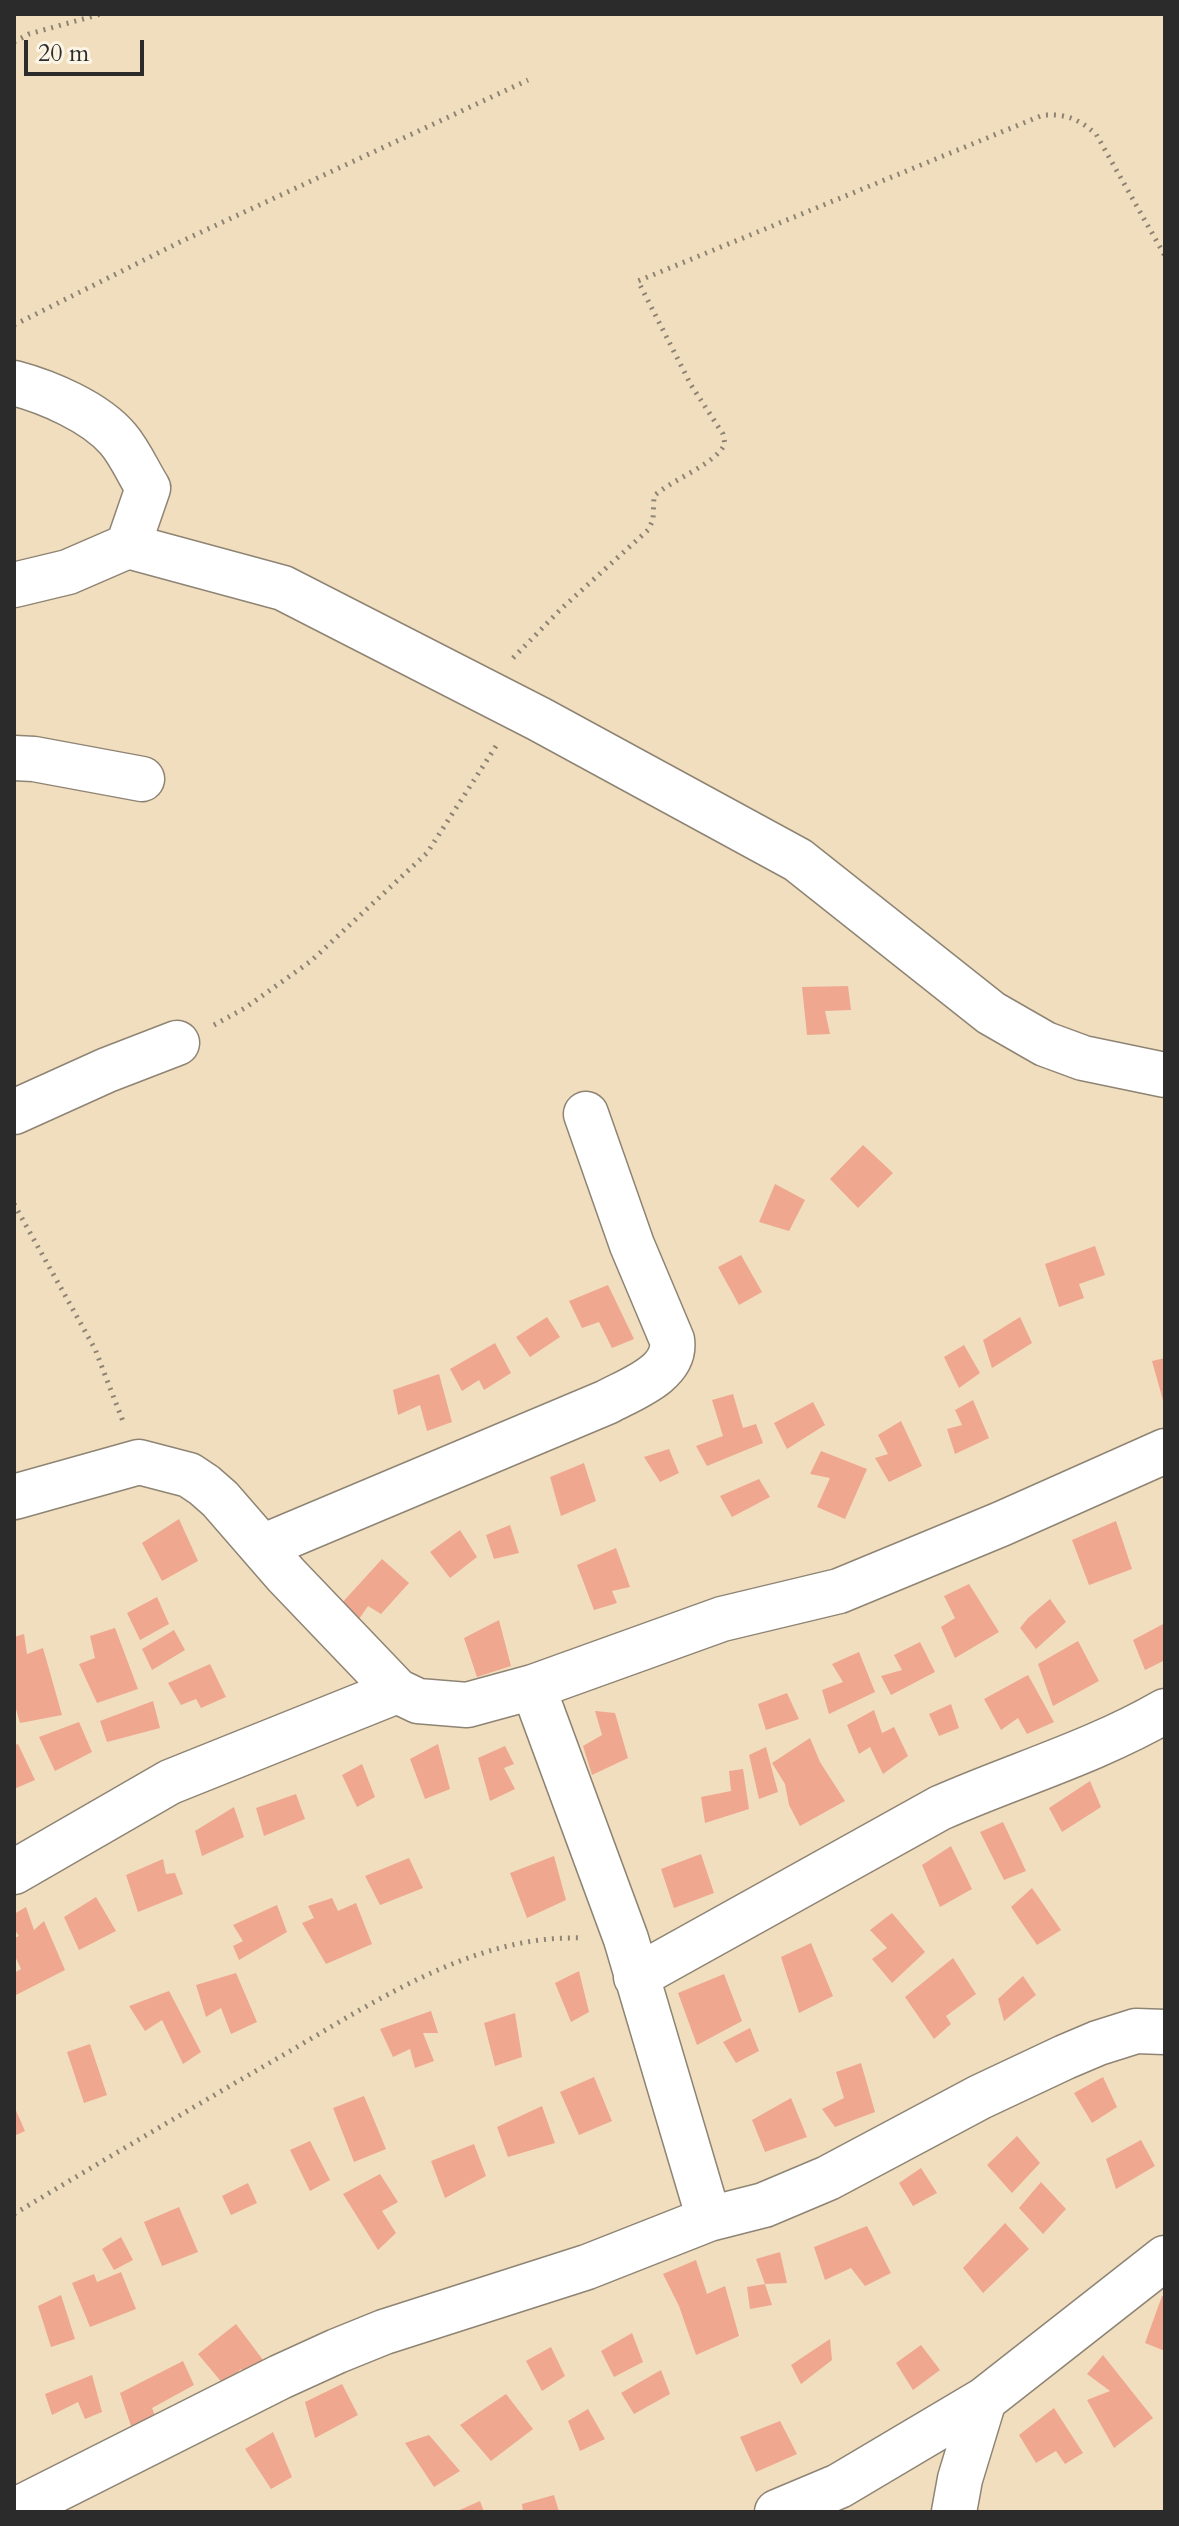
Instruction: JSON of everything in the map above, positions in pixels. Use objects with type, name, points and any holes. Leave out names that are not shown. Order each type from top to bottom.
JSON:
[{"type":"lane","points":[[14,383],[39,390],[82,410],[118,439],[148,488],[128,546]]},
{"type":"lane","points":[[14,585],[68,572],[128,546],[283,588],[520,709],[798,860],[991,1013],[1032,1036],[1083,1058],[1165,1075]]},
{"type":"lane","points":[[14,758],[142,779]]},
{"type":"lane","points":[[14,1112],[107,1070],[177,1043]]},
{"type":"lane","points":[[262,1547],[607,1402],[644,1383],[669,1361],[674,1351],[672,1340],[632,1245],[586,1114]]},
{"type":"lane","points":[[14,1497],[139,1462],[174,1470],[204,1485],[397,1691],[418,1701],[467,1705],[533,1687],[722,1619],[839,1591],[1165,1451]]},
{"type":"lane","points":[[533,1687],[631,1958],[709,2219]]},
{"type":"lane","points":[[14,1872],[170,1782],[397,1691]]},
{"type":"lane","points":[[631,1958],[940,1808],[1081,1751],[1165,1711]]},
{"type":"lane","points":[[14,2511],[337,2351],[384,2332],[587,2267],[709,2219],[764,2205],[799,2191],[980,2097],[1087,2047],[1136,2031],[1165,2032]]},
{"type":"lane","points":[[777,2512],[839,2486],[984,2400],[1165,2258]]},
{"type":"lane","points":[[954,2512],[960,2479],[984,2400]]},
{"type":"path","points":[[14,42],[29,34],[101,14]]},
{"type":"path","points":[[14,325],[170,247],[528,80]]},
{"type":"path","points":[[482,690],[561,609],[648,530],[653,520],[654,496],[712,459],[725,444],[723,434],[691,385],[638,281],[1043,115],[1079,120],[1096,134],[1165,256]]},
{"type":"path","points":[[177,1043],[245,1008],[311,961],[427,853],[520,709]]},
{"type":"path","points":[[14,1204],[95,1349],[139,1462]]},
{"type":"path","points":[[14,2214],[370,2005],[474,1956],[522,1942],[567,1937],[631,1958]]},
{"type":"building","points":[[848,986],[851,1010],[825,1011],[830,1034],[807,1035],[802,987]]},
{"type":"building","points":[[863,1145],[893,1173],[858,1208],[830,1179]]},
{"type":"building","points":[[775,1184],[805,1200],[789,1231],[759,1222]]},
{"type":"building","points":[[1095,1246],[1105,1275],[1079,1284],[1084,1298],[1059,1307],[1045,1264]]},
{"type":"building","points":[[741,1255],[762,1292],[739,1305],[718,1267]]},
{"type":"building","points":[[608,1285],[634,1339],[612,1348],[599,1322],[582,1328],[569,1301]]},
{"type":"building","points":[[547,1317],[560,1337],[530,1357],[516,1337]]},
{"type":"building","points":[[1020,1317],[1032,1343],[992,1368],[983,1340]]},
{"type":"building","points":[[495,1343],[511,1373],[484,1390],[479,1380],[462,1391],[450,1369]]},
{"type":"building","points":[[964,1345],[980,1373],[959,1388],[944,1357]]},
{"type":"building","points":[[1165,1358],[1165,1404],[1164,1404],[1152,1361]]},
{"type":"building","points":[[439,1374],[452,1422],[427,1431],[420,1405],[398,1415],[393,1390]]},
{"type":"building","points":[[733,1394],[743,1428],[756,1424],[763,1443],[707,1466],[696,1446],[723,1436],[712,1400]]},
{"type":"building","points":[[973,1400],[989,1438],[955,1454],[947,1429],[962,1425],[955,1410]]},
{"type":"building","points":[[813,1402],[825,1425],[787,1449],[774,1423]]},
{"type":"building","points":[[901,1421],[922,1466],[889,1482],[875,1458],[888,1454],[878,1435]]},
{"type":"building","points":[[669,1449],[679,1473],[660,1482],[644,1457]]},
{"type":"building","points":[[821,1451],[867,1469],[845,1519],[817,1507],[830,1478],[810,1474]]},
{"type":"building","points":[[584,1463],[596,1501],[561,1516],[550,1477]]},
{"type":"building","points":[[759,1479],[770,1497],[732,1517],[720,1496]]},
{"type":"building","points":[[179,1519],[198,1561],[162,1581],[142,1543]]},
{"type":"building","points":[[1116,1521],[1132,1569],[1089,1585],[1072,1540]]},
{"type":"building","points":[[510,1525],[519,1553],[494,1559],[486,1535]]},
{"type":"building","points":[[460,1530],[477,1557],[450,1578],[430,1552]]},
{"type":"building","points":[[616,1548],[630,1587],[612,1591],[617,1603],[594,1610],[577,1565]]},
{"type":"building","points":[[382,1559],[409,1583],[381,1614],[368,1606],[357,1622],[340,1605]]},
{"type":"building","points":[[969,1584],[999,1632],[955,1658],[941,1627],[955,1618],[944,1596]]},
{"type":"building","points":[[157,1597],[169,1624],[140,1640],[127,1613]]},
{"type":"building","points":[[1050,1599],[1066,1622],[1036,1649],[1020,1628]]},
{"type":"building","points":[[499,1620],[511,1666],[477,1677],[464,1638]]},
{"type":"building","points":[[1165,1623],[1165,1660],[1145,1670],[1133,1640]]},
{"type":"building","points":[[115,1628],[138,1689],[97,1703],[79,1664],[95,1658],[90,1636]]},
{"type":"building","points":[[174,1630],[185,1650],[152,1670],[142,1649]]},
{"type":"building","points":[[24,1634],[27,1654],[43,1648],[62,1715],[20,1723],[14,1702],[14,1637]]},
{"type":"building","points":[[1078,1641],[1099,1681],[1053,1706],[1038,1664]]},
{"type":"building","points":[[920,1642],[935,1672],[891,1695],[881,1676],[902,1670],[894,1655]]},
{"type":"building","points":[[859,1652],[875,1692],[829,1714],[822,1690],[843,1682],[832,1664]]},
{"type":"building","points":[[210,1664],[226,1697],[201,1708],[196,1699],[181,1705],[168,1683]]},
{"type":"building","points":[[1028,1675],[1054,1722],[1027,1734],[1018,1718],[1001,1730],[984,1699]]},
{"type":"building","points":[[787,1693],[799,1719],[766,1730],[758,1704]]},
{"type":"building","points":[[153,1701],[160,1728],[107,1742],[100,1721]]},
{"type":"building","points":[[951,1704],[959,1728],[939,1736],[929,1714]]},
{"type":"building","points":[[874,1710],[882,1733],[894,1727],[908,1756],[883,1774],[870,1747],[859,1754],[847,1725]]},
{"type":"building","points":[[595,1711],[615,1713],[628,1758],[592,1775],[583,1746],[602,1735]]},
{"type":"building","points":[[79,1722],[92,1752],[55,1771],[39,1737]]},
{"type":"building","points":[[810,1738],[820,1762],[845,1801],[800,1826],[789,1805],[785,1784],[772,1763]]},
{"type":"building","points":[[18,1744],[35,1780],[14,1789],[14,1745]]},
{"type":"building","points":[[438,1744],[450,1789],[425,1799],[410,1759]]},
{"type":"building","points":[[505,1746],[514,1764],[504,1768],[515,1789],[490,1801],[478,1758]]},
{"type":"building","points":[[766,1747],[778,1792],[759,1799],[749,1755]]},
{"type":"building","points":[[362,1764],[375,1797],[357,1807],[342,1775]]},
{"type":"building","points":[[743,1769],[749,1809],[705,1823],[701,1797],[731,1791],[729,1771]]},
{"type":"building","points":[[1090,1781],[1101,1807],[1062,1832],[1049,1808]]},
{"type":"building","points":[[296,1794],[305,1819],[264,1836],[256,1808]]},
{"type":"building","points":[[234,1807],[244,1837],[202,1856],[195,1831]]},
{"type":"building","points":[[1003,1822],[1026,1871],[1004,1880],[980,1832]]},
{"type":"building","points":[[951,1846],[972,1889],[940,1907],[922,1865]]},
{"type":"building","points":[[701,1854],[714,1893],[674,1908],[661,1869]]},
{"type":"building","points":[[554,1856],[566,1900],[527,1918],[510,1873]]},
{"type":"building","points":[[409,1858],[423,1888],[380,1905],[365,1876]]},
{"type":"building","points":[[163,1859],[166,1874],[175,1873],[183,1894],[138,1912],[126,1875]]},
{"type":"building","points":[[1032,1888],[1061,1930],[1037,1945],[1011,1907]]},
{"type":"building","points":[[96,1897],[116,1931],[79,1950],[64,1917]]},
{"type":"building","points":[[332,1898],[338,1911],[356,1903],[372,1944],[326,1964],[302,1923],[314,1918],[308,1906]]},
{"type":"building","points":[[277,1905],[287,1932],[239,1960],[233,1946],[243,1941],[233,1925]]},
{"type":"building","points":[[26,1907],[34,1930],[44,1921],[65,1970],[14,1996],[14,1973],[21,1969],[14,1954],[14,1938],[19,1936],[14,1929],[14,1914]]},
{"type":"building","points":[[892,1913],[925,1952],[892,1983],[872,1959],[887,1948],[870,1930]]},
{"type":"building","points":[[811,1943],[833,1996],[799,2013],[781,1957]]},
{"type":"building","points":[[953,1958],[976,1994],[946,2016],[951,2024],[934,2039],[905,1997]]},
{"type":"building","points":[[579,1971],[589,2012],[571,2022],[555,1983]]},
{"type":"building","points":[[236,1973],[257,2022],[231,2034],[221,2008],[206,2017],[196,1985]]},
{"type":"building","points":[[724,1974],[742,2021],[697,2045],[678,1993]]},
{"type":"building","points":[[1023,1976],[1036,1995],[1004,2021],[998,1999]]},
{"type":"building","points":[[169,1991],[201,2052],[183,2064],[162,2020],[145,2031],[129,2006]]},
{"type":"building","points":[[431,2011],[438,2033],[423,2033],[434,2061],[415,2068],[410,2049],[393,2057],[380,2029]]},
{"type":"building","points":[[515,2013],[522,2057],[495,2066],[484,2023]]},
{"type":"building","points":[[750,2028],[759,2051],[736,2063],[723,2042]]},
{"type":"building","points":[[90,2044],[107,2095],[84,2103],[67,2052]]},
{"type":"building","points":[[861,2063],[875,2112],[835,2127],[822,2109],[844,2098],[836,2072]]},
{"type":"building","points":[[594,2077],[612,2121],[579,2135],[560,2092]]},
{"type":"building","points":[[1103,2077],[1117,2107],[1092,2123],[1074,2093]]},
{"type":"building","points":[[364,2096],[386,2149],[354,2162],[333,2108]]},
{"type":"building","points":[[791,2098],[807,2137],[765,2152],[752,2120]]},
{"type":"building","points":[[14,2106],[25,2131],[14,2136]]},
{"type":"building","points":[[542,2106],[555,2143],[508,2157],[497,2127]]},
{"type":"building","points":[[1017,2136],[1040,2163],[1012,2193],[987,2165]]},
{"type":"building","points":[[1141,2140],[1155,2166],[1116,2189],[1106,2159]]},
{"type":"building","points":[[310,2141],[330,2180],[310,2191],[290,2150]]},
{"type":"building","points":[[474,2144],[486,2176],[445,2198],[431,2161]]},
{"type":"building","points":[[921,2168],[937,2193],[913,2206],[899,2183]]},
{"type":"building","points":[[380,2174],[398,2202],[382,2211],[396,2233],[378,2250],[343,2194]]},
{"type":"building","points":[[1041,2182],[1066,2209],[1043,2234],[1019,2208]]},
{"type":"building","points":[[248,2183],[257,2203],[231,2215],[222,2196]]},
{"type":"building","points":[[179,2207],[198,2252],[162,2266],[144,2222]]},
{"type":"building","points":[[1005,2223],[1029,2249],[983,2293],[963,2268]]},
{"type":"building","points":[[867,2226],[891,2273],[865,2286],[851,2268],[825,2280],[814,2247]]},
{"type":"building","points":[[121,2237],[133,2260],[114,2270],[102,2249]]},
{"type":"building","points":[[780,2252],[787,2283],[765,2284],[756,2259]]},
{"type":"building","points":[[696,2260],[707,2294],[725,2286],[739,2336],[696,2355],[679,2306],[663,2274]]},
{"type":"building","points":[[121,2272],[136,2309],[90,2327],[72,2283],[94,2274],[97,2282]]},
{"type":"building","points":[[765,2284],[772,2305],[750,2309],[747,2287]]},
{"type":"building","points":[[61,2295],[75,2339],[51,2347],[38,2306]]},
{"type":"building","points":[[1162,2296],[1165,2297],[1165,2351],[1145,2343]]},
{"type":"building","points":[[236,2324],[269,2368],[251,2379],[241,2369],[224,2385],[198,2354]]},
{"type":"building","points":[[632,2333],[643,2362],[614,2377],[601,2351]]},
{"type":"building","points":[[830,2339],[832,2360],[801,2384],[791,2365]]},
{"type":"building","points":[[921,2345],[940,2370],[913,2390],[896,2363]]},
{"type":"building","points":[[551,2347],[565,2376],[542,2391],[526,2361]]},
{"type":"building","points":[[1103,2355],[1153,2418],[1114,2448],[1087,2400],[1110,2391],[1087,2374]]},
{"type":"building","points":[[183,2361],[194,2385],[152,2408],[156,2418],[132,2429],[120,2393]]},
{"type":"building","points":[[661,2370],[670,2394],[634,2414],[621,2393]]},
{"type":"building","points":[[92,2375],[102,2412],[85,2419],[78,2402],[52,2415],[45,2394]]},
{"type":"building","points":[[342,2384],[358,2415],[315,2438],[305,2402]]},
{"type":"building","points":[[506,2394],[533,2429],[491,2461],[460,2425]]},
{"type":"building","points":[[1054,2408],[1083,2453],[1065,2464],[1056,2451],[1036,2463],[1019,2435]]},
{"type":"building","points":[[588,2409],[605,2439],[580,2451],[568,2421]]},
{"type":"building","points":[[780,2421],[797,2454],[756,2472],[740,2437]]},
{"type":"building","points":[[273,2432],[292,2477],[271,2489],[245,2449]]},
{"type":"building","points":[[429,2435],[460,2471],[434,2487],[405,2443]]},
{"type":"building","points":[[554,2495],[559,2512],[523,2512],[522,2504]]},
{"type":"building","points":[[480,2501],[484,2512],[455,2512]]}]
